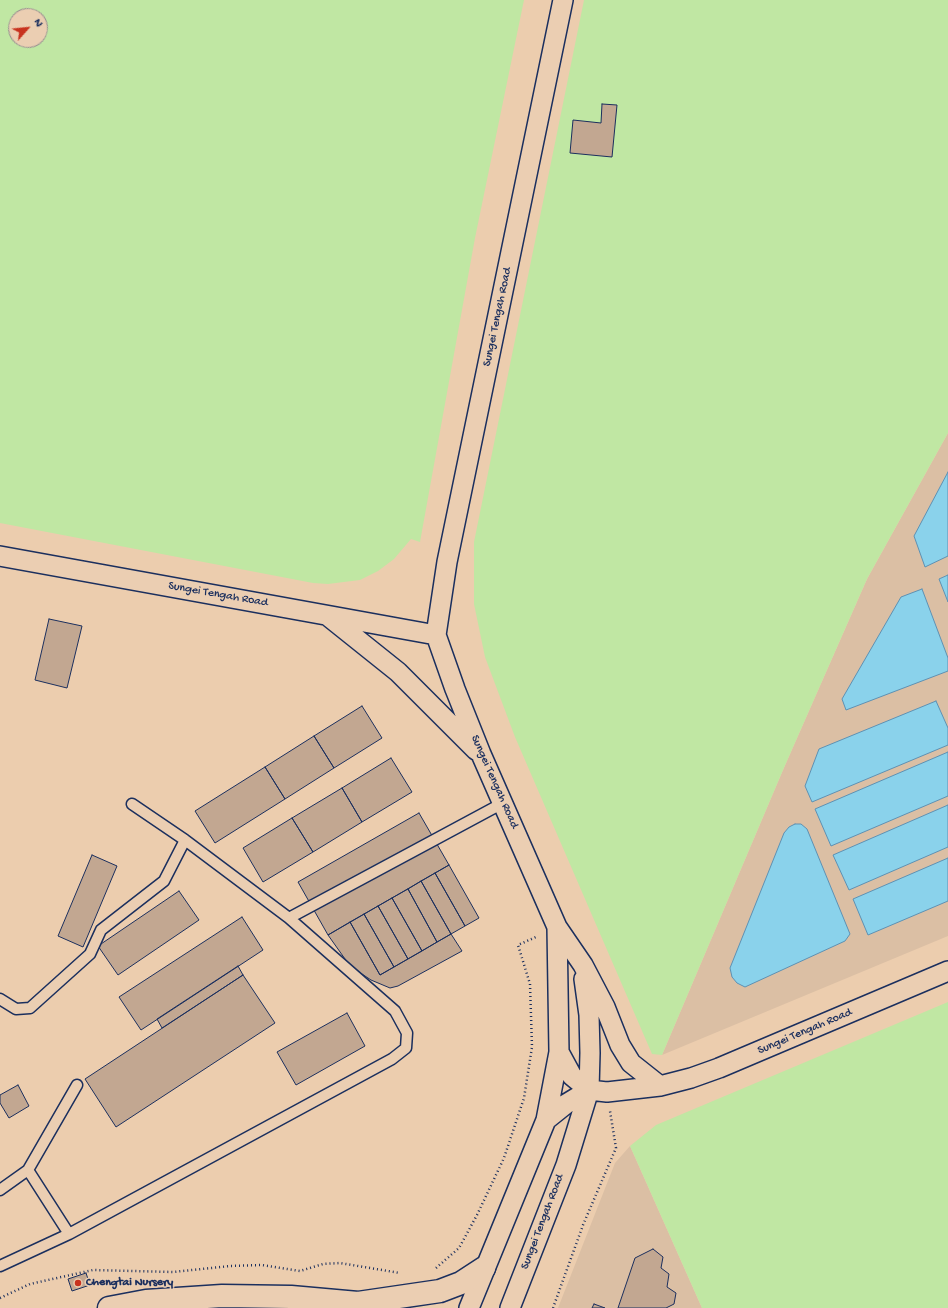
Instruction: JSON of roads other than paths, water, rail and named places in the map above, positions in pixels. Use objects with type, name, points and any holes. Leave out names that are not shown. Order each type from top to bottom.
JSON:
[{"type":"main road","points":[[109,1308],[146,1301],[222,1296],[291,1297],[366,1306],[440,1291],[461,1284],[484,1268]]},
{"type":"street","name":"Sungei Tengah Road","points":[[563,0],[447,562],[436,635],[480,754],[557,927],[583,965],[605,1007],[620,1045],[631,1063],[660,1086]]},
{"type":"street","name":"Sungei Tengah Road","points":[[0,556],[436,635]]},
{"type":"street","points":[[326,614],[398,672],[480,754]]},
{"type":"street","name":"Sungei Tengah Road","points":[[469,1308],[484,1268],[546,1120],[558,1052],[557,927]]},
{"type":"street","name":"Sungei Tengah Road","points":[[510,1308],[566,1165],[598,1091],[590,1053],[589,1015],[583,965]]},
{"type":"street","name":"Sungei Tengah Road","points":[[546,1120],[566,1104],[598,1091],[660,1086],[691,1078],[719,1068],[948,971]]},
{"type":"street","name":"Sungei Tengah Road","points":[[558,1052],[572,1076],[598,1091]]},
{"type":"lane","points":[[289,918],[503,803]]},
{"type":"lane","points":[[0,1266],[69,1234],[392,1060],[406,1048],[408,1033],[395,1011],[289,918],[185,840],[132,804]]},
{"type":"lane","points":[[0,999],[16,1009],[30,1008],[90,954],[101,930],[164,882],[185,840]]},
{"type":"lane","points":[[0,1190],[28,1170],[77,1085]]},
{"type":"lane","points":[[28,1170],[69,1234]]},
{"type":"water","points":[[948,472],[948,556],[925,567],[914,536]]},
{"type":"water","points":[[948,575],[948,602],[939,579]]},
{"type":"water","points":[[922,589],[948,658],[948,671],[846,710],[842,699],[901,597]]},
{"type":"water","points":[[936,701],[948,728],[948,745],[812,802],[805,786],[819,749]]},
{"type":"water","points":[[948,752],[948,796],[831,846],[815,809]]},
{"type":"water","points":[[948,805],[948,847],[849,890],[833,855]]},
{"type":"water","points":[[795,824],[801,824],[807,829],[850,934],[845,941],[745,987],[737,983],[732,977],[730,968],[784,833],[789,827]]},
{"type":"water","points":[[948,858],[948,901],[868,935],[853,899]]},
{"type":"place","name":"Chengtai Nursery","points":[[78,1283]]}]
